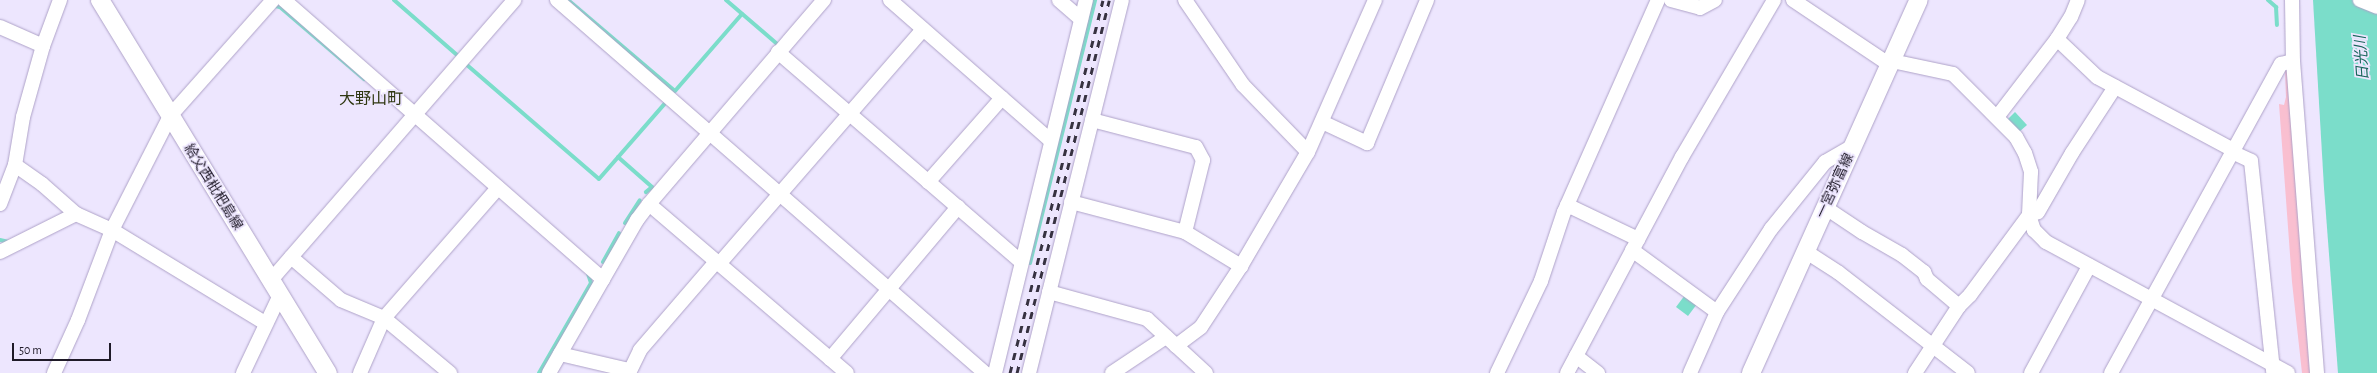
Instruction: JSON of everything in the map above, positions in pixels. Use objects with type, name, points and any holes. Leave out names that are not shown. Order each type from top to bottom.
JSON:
[{"type":"main road","name":"給父西枇杷島線","points":[[100,0],[328,373]]},
{"type":"main road","name":"一宮弥富線","points":[[1751,373],[1920,0]]},
{"type":"street","points":[[0,204],[15,165],[23,117],[43,46],[60,0]]},
{"type":"street","points":[[54,373],[78,320],[112,230],[170,116],[273,0]]},
{"type":"street","points":[[284,0],[603,279]]},
{"type":"street","points":[[243,373],[265,323],[276,288],[291,257],[514,0]]},
{"type":"street","points":[[557,0],[985,373]]},
{"type":"street","points":[[549,373],[637,220],[709,131],[824,0]]},
{"type":"street","points":[[890,0],[1051,141]]},
{"type":"street","points":[[1059,0],[1081,19]]},
{"type":"street","points":[[995,373],[1086,0]]},
{"type":"street","points":[[1029,373],[1122,0]]},
{"type":"street","points":[[1185,0],[1242,86],[1308,152]]},
{"type":"street","points":[[1328,125],[1367,143],[1427,0]]},
{"type":"street","points":[[1497,373],[1541,281],[1567,205],[1658,0]]},
{"type":"street","points":[[1671,0],[1700,8],[1715,0]]},
{"type":"street","points":[[1567,373],[1682,157],[1774,0]]},
{"type":"street","points":[[1793,0],[1891,63],[1953,74],[2016,137],[2026,153],[2031,172],[2029,215],[2034,230],[2046,242],[2273,369],[2288,373]]},
{"type":"street","points":[[1997,117],[2057,39],[2071,17],[2078,0]]},
{"type":"street","points":[[2292,0],[2293,61],[2316,373]]},
{"type":"street","points":[[2360,0],[2377,7]]},
{"type":"street","points":[[1112,373],[1171,341],[1201,327],[1241,266],[1308,152],[1328,125],[1370,3]]},
{"type":"street","points":[[0,27],[43,46]]},
{"type":"street","points":[[560,354],[629,371],[640,350],[780,194],[923,29]]},
{"type":"street","points":[[2057,39],[2097,77],[2251,161],[2273,369]]},
{"type":"street","points":[[778,52],[1021,262]]},
{"type":"street","points":[[2111,373],[2281,64],[2293,61]]},
{"type":"street","points":[[1915,373],[1932,344],[1959,306],[1970,295],[2029,215],[2038,212],[2072,153],[2115,87]]},
{"type":"street","points":[[928,182],[1002,98]]},
{"type":"street","points":[[1092,120],[1196,147],[1203,160],[1185,232]]},
{"type":"street","points":[[1690,373],[1717,312],[1766,236],[1797,195],[1825,162],[1854,145]]},
{"type":"street","points":[[15,165],[42,184],[76,214],[112,230],[265,323]]},
{"type":"street","points":[[360,373],[384,318],[498,188]]},
{"type":"street","points":[[1071,202],[1185,232],[1241,266]]},
{"type":"street","points":[[649,204],[847,373]]},
{"type":"street","points":[[1567,205],[1635,244],[1717,312]]},
{"type":"street","points":[[830,359],[958,207]]},
{"type":"street","points":[[1826,208],[1862,232],[1902,255],[1924,272],[1927,279],[1959,306]]},
{"type":"street","points":[[0,252],[76,214]]},
{"type":"street","points":[[1805,252],[1839,273],[1968,373]]},
{"type":"street","points":[[291,257],[341,300],[384,318],[450,373]]},
{"type":"street","points":[[2031,373],[2089,266]]},
{"type":"street","points":[[1049,292],[1147,319],[1206,373]]},
{"type":"street","points":[[1576,356],[1598,373]]},
{"type":"shaded area","points":[[2285,70],[2287,70],[2313,373],[2302,373],[2292,282],[2279,104],[2284,105],[2286,97]]},
{"type":"water","name":"日光川","points":[[2313,0],[2377,0],[2377,373],[2338,373],[2324,188]]},
{"type":"water","points":[[2015,112],[2027,125],[2019,132],[2007,120]]},
{"type":"water","points":[[1685,295],[1697,304],[1688,316],[1676,307]]},
{"type":"waterway","points":[[394,0],[457,55]]},
{"type":"waterway","points":[[568,0],[675,91],[742,14]]},
{"type":"waterway","points":[[726,0],[776,43]]},
{"type":"waterway","points":[[1030,263],[1095,0]]},
{"type":"waterway","points":[[2268,0],[2276,7],[2277,25]]},
{"type":"waterway","points":[[275,6],[280,7],[364,79]]},
{"type":"waterway","points":[[467,65],[599,179],[667,101]]},
{"type":"waterway","points":[[618,157],[652,187],[646,192]]},
{"type":"waterway","points":[[625,223],[640,200]]},
{"type":"waterway","points":[[603,262],[619,233]]},
{"type":"waterway","points":[[0,240],[9,242]]},
{"type":"waterway","points":[[539,373],[591,283],[588,274]]},
{"type":"railway","points":[[1010,373],[1103,0]]},
{"type":"railway","points":[[1017,373],[1109,0]]},
{"type":"district","name":"大野山町","points":[[371,99]]}]
